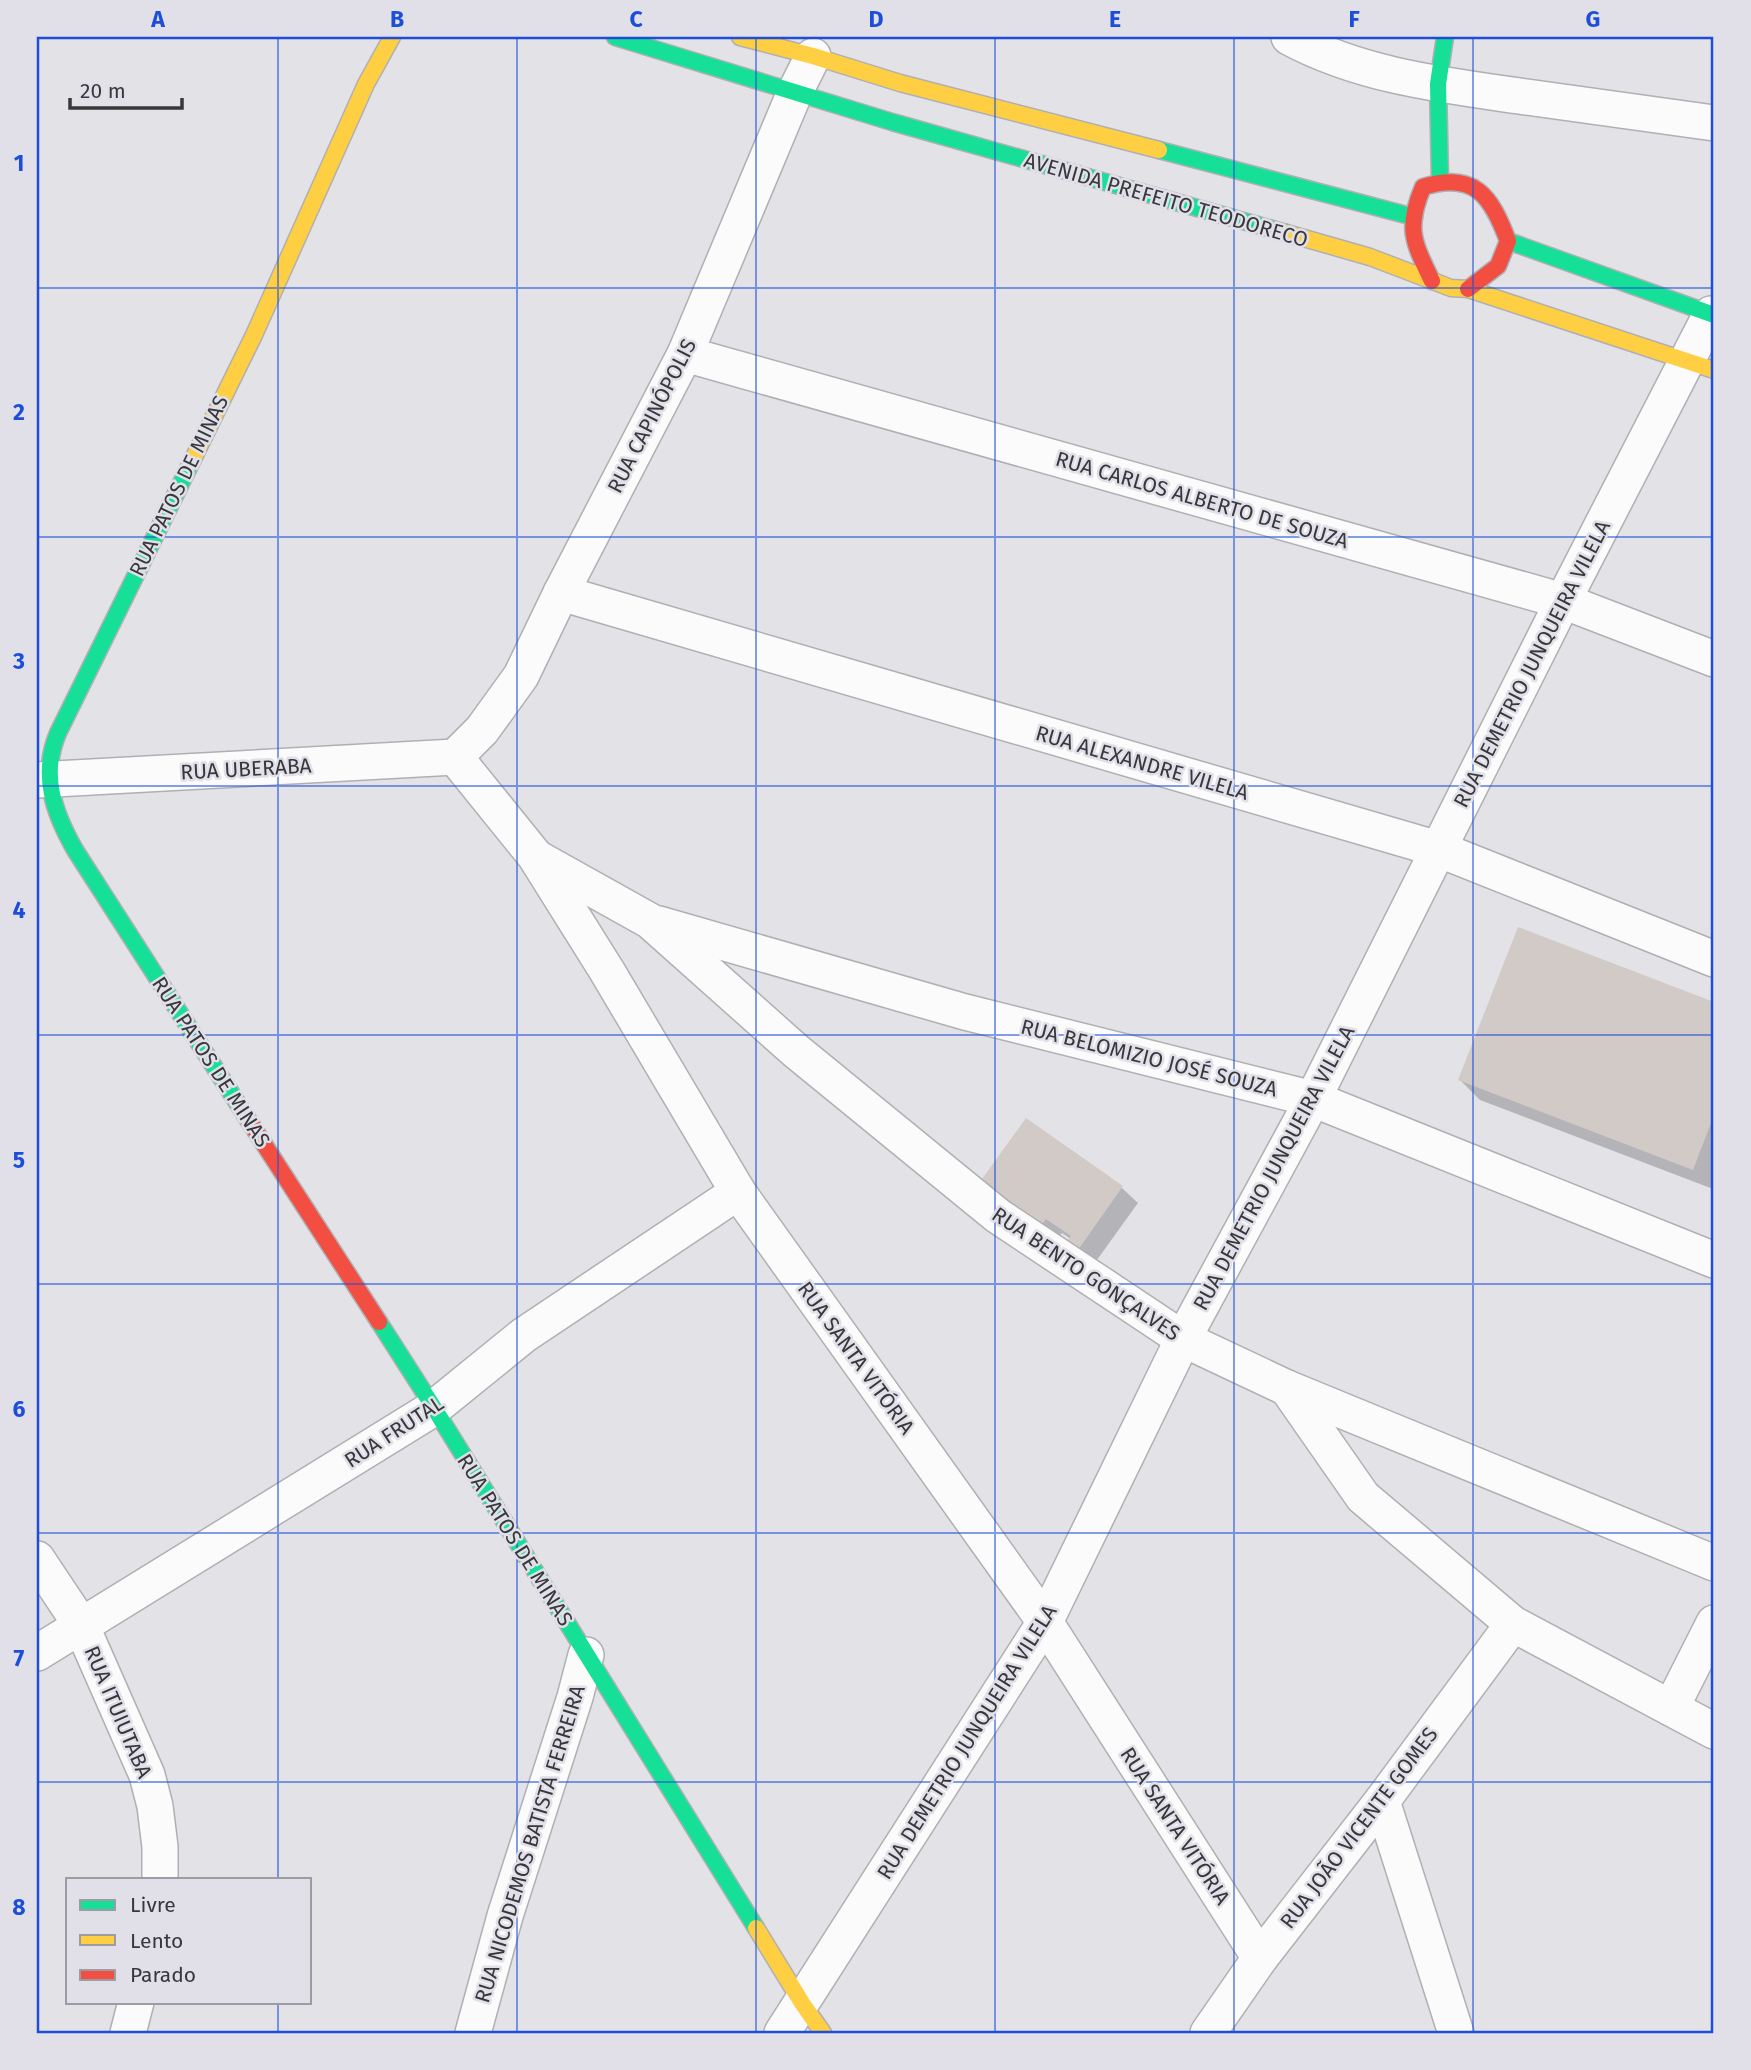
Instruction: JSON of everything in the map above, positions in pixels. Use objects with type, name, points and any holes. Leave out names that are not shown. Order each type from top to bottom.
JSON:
[{"type":"street","name":"RUA PATOS DE MINAS","points":[[392,37],[366,84],[254,335],[72,704],[42,779],[61,828],[434,1408],[823,2033]]},
{"type":"street","name":"AVENIDA PREFEITO TEODORECO","points":[[615,37],[892,122],[1370,257],[1451,288],[1468,289],[1700,364]]},
{"type":"street","name":"AVENIDA PREFEITO TEODORECO","points":[[740,37],[900,83],[1414,216]]},
{"type":"street","points":[[1289,37],[1329,55],[1376,71],[1438,84],[1714,122]]},
{"type":"street","points":[[1440,180],[1438,84],[1445,37]]},
{"type":"street","name":"RUA CAPINÓPOLIS","points":[[455,757],[482,730],[521,676],[685,354],[795,92],[813,56]]},
{"type":"street","points":[[1432,281],[1413,239],[1418,198],[1423,187],[1440,180],[1460,180],[1483,193],[1500,217],[1508,241],[1498,266],[1468,289]]},
{"type":"street","points":[[1508,241],[1713,314]]},
{"type":"street","name":"RUA DEMETRIO JUNQUEIRA VILELA","points":[[782,2033],[1045,1622],[1183,1339],[1313,1099],[1563,601],[1700,364],[1713,314]]},
{"type":"street","name":"RUA CARLOS ALBERTO DE SOUZA","points":[[685,354],[1563,601],[1714,659]]},
{"type":"street","name":"RUA ALEXANDRE VILELA","points":[[561,593],[1438,849],[1714,959]]},
{"type":"street","name":"RUA UBERABA","points":[[42,779],[455,757]]},
{"type":"street","name":"RUA SANTA VITÓRIA","points":[[455,757],[535,856],[607,971],[738,1192],[1045,1622],[1259,1958]]},
{"type":"street","name":"RUA BENTO GONÇALVES","points":[[535,856],[650,921],[796,1051],[998,1216],[1183,1339],[1287,1388],[1714,1563]]},
{"type":"street","name":"RUA BELOMIZIO JOSÉ SOUZA","points":[[650,921],[965,1012],[1313,1099],[1714,1260]]},
{"type":"street","name":"RUA FRUTAL","points":[[37,1653],[434,1408],[524,1335],[738,1192]]},
{"type":"street","points":[[1287,1388],[1363,1497],[1513,1624],[1714,1731]]},
{"type":"street","name":"RUA ITUIUTABA","points":[[37,1559],[81,1625],[147,1775],[155,1806],[160,1847],[160,1878]]},
{"type":"street","points":[[1671,1708],[1714,1623]]},
{"type":"street","name":"RUA JOÃO VICENTE GOMES","points":[[1208,2033],[1259,1958],[1382,1801],[1513,1624]]},
{"type":"street","name":"RUA NICODEMOS BATISTA FERREIRA","points":[[473,2033],[505,1916],[586,1655]]},
{"type":"street","points":[[1382,1801],[1456,2033]]},
{"type":"street","points":[[128,2033],[135,2004]]},
{"type":"building","points":[[1518,927],[1714,1002],[1714,1115],[1693,1170],[1458,1080]]},
{"type":"building","points":[[1026,1118],[1123,1186],[1078,1250],[1066,1242],[1071,1236],[1046,1219],[1038,1229],[977,1186]]},
{"type":"traffic: fast","points":[[615,37],[892,122],[1286,233]]},
{"type":"traffic: fast","points":[[1440,180],[1438,84],[1445,37]]},
{"type":"traffic: fast","points":[[1159,150],[1414,217]]},
{"type":"traffic: fast","points":[[1508,241],[1714,315]]},
{"type":"traffic: fast","points":[[193,459],[58,733],[50,764],[50,779],[56,808],[75,850],[249,1121]]},
{"type":"traffic: fast","points":[[379,1322],[756,1928]]},
{"type":"traffic: slow","points":[[193,459],[254,335],[366,84],[392,37]]},
{"type":"traffic: slow","points":[[740,37],[900,83],[1159,150]]},
{"type":"traffic: slow","points":[[1286,233],[1370,257],[1451,288],[1468,289],[1714,370]]},
{"type":"traffic: slow","points":[[756,1928],[823,2033]]},
{"type":"traffic: jam","points":[[1432,281],[1416,246],[1414,214],[1423,187],[1456,182],[1479,191],[1487,200],[1495,211],[1508,241],[1498,266],[1468,289]]},
{"type":"traffic: jam","points":[[249,1121],[379,1322]]}]
